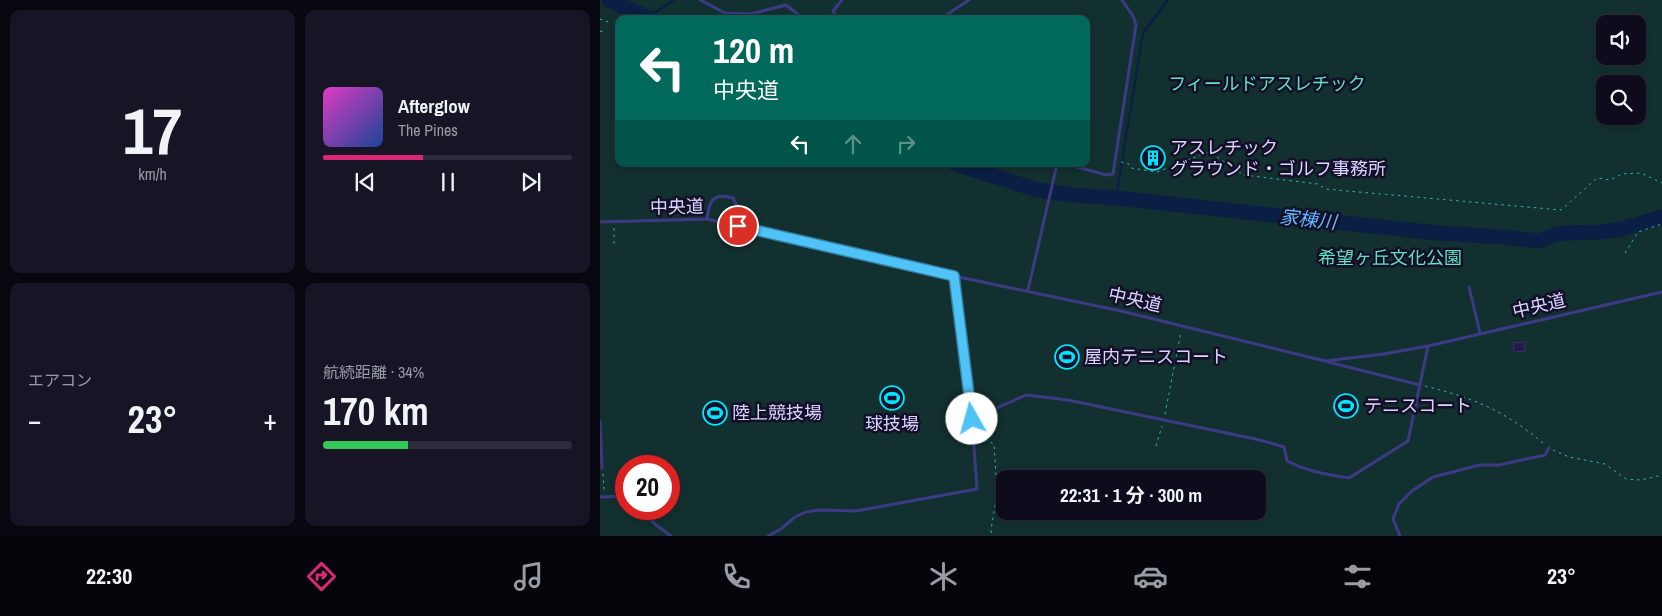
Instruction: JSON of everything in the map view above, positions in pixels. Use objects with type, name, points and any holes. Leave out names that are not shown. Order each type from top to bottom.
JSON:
[{"type":"lane","points":[[700,0],[725,13],[751,14],[786,5],[799,15]]},
{"type":"lane","points":[[836,15],[833,11],[842,0]]},
{"type":"lane","points":[[946,15],[969,0]]},
{"type":"lane","points":[[1078,167],[1106,175],[1113,174],[1136,25],[1134,16],[1122,0]]},
{"type":"lane","points":[[1028,290],[1057,167]]},
{"type":"lane","points":[[707,219],[709,207],[714,198],[723,195],[733,198],[737,206],[738,226]]},
{"type":"lane","name":"中央道","points":[[600,222],[707,219],[954,276],[1028,290],[1182,325],[1325,361],[1384,354],[1428,346],[1662,292]]},
{"type":"lane","points":[[768,536],[781,529],[794,517],[806,512],[819,510],[856,511],[977,489],[972,419],[954,276]]},
{"type":"lane","points":[[1470,287],[1480,333]]},
{"type":"lane","points":[[972,419],[1026,395],[1068,400],[1164,419],[1284,447],[1287,461],[1294,465],[1312,472],[1349,478],[1408,441],[1428,346]]},
{"type":"lane","points":[[1325,361],[1420,385]]},
{"type":"lane","points":[[600,421],[602,468]]},
{"type":"lane","points":[[1400,536],[1393,519],[1399,504],[1412,491],[1433,478],[1480,465],[1498,465],[1538,457],[1545,455],[1549,448]]},
{"type":"lane","points":[[602,497],[615,496]]},
{"type":"lane","points":[[651,520],[671,536]]},
{"type":"path","points":[[600,18],[608,22]]},
{"type":"path","points":[[1115,161],[1129,164],[1130,168],[1157,172],[1206,153],[1211,153],[1244,175],[1318,184],[1325,189],[1561,210],[1597,178],[1610,180],[1622,174],[1641,174],[1662,184]]},
{"type":"path","points":[[614,223],[614,247]]},
{"type":"path","points":[[1624,253],[1638,232],[1662,224]]},
{"type":"path","points":[[1156,446],[1164,419],[1182,325]]},
{"type":"path","points":[[1420,385],[1459,394],[1503,413],[1523,426],[1549,448],[1569,457],[1605,464],[1626,479],[1641,480],[1658,476],[1662,473]]},
{"type":"path","points":[[972,432],[994,444],[997,493],[992,536]]},
{"type":"path","points":[[602,468],[602,497]]},
{"type":"green space","name":"希望ヶ丘文化公園","points":[[600,0],[1662,0],[1662,536],[600,536]]},
{"type":"building","name":"アスレチック グラウンド・ゴルフ事務所","points":[[1146,154],[1160,154],[1160,162],[1145,162]]},
{"type":"building","points":[[1524,342],[1525,351],[1514,352],[1513,343]]},
{"type":"waterway","name":"家棟川","points":[[609,0],[642,15]]},
{"type":"waterway","points":[[651,15],[674,0]]},
{"type":"waterway","points":[[1116,198],[1143,33],[1168,0]]},
{"type":"waterway","name":"家棟川","points":[[965,167],[1038,190],[1073,195],[1437,233],[1539,241],[1565,233],[1602,232],[1622,229],[1662,217]]},
{"type":"place","name":"アスレチック グラウンド・ゴルフ事務所","points":[[1153,158]]},
{"type":"place","name":"屋内テニスコート","points":[[1067,357]]},
{"type":"place","name":"球技場","points":[[892,398]]},
{"type":"place","name":"テニスコート","points":[[1346,406]]},
{"type":"place","name":"陸上競技場","points":[[715,413]]},
{"type":"route","points":[[738,226],[954,276],[972,419]]},
{"type":"park label","name":"フィールドアスレチック","points":[[1267,84]]}]
